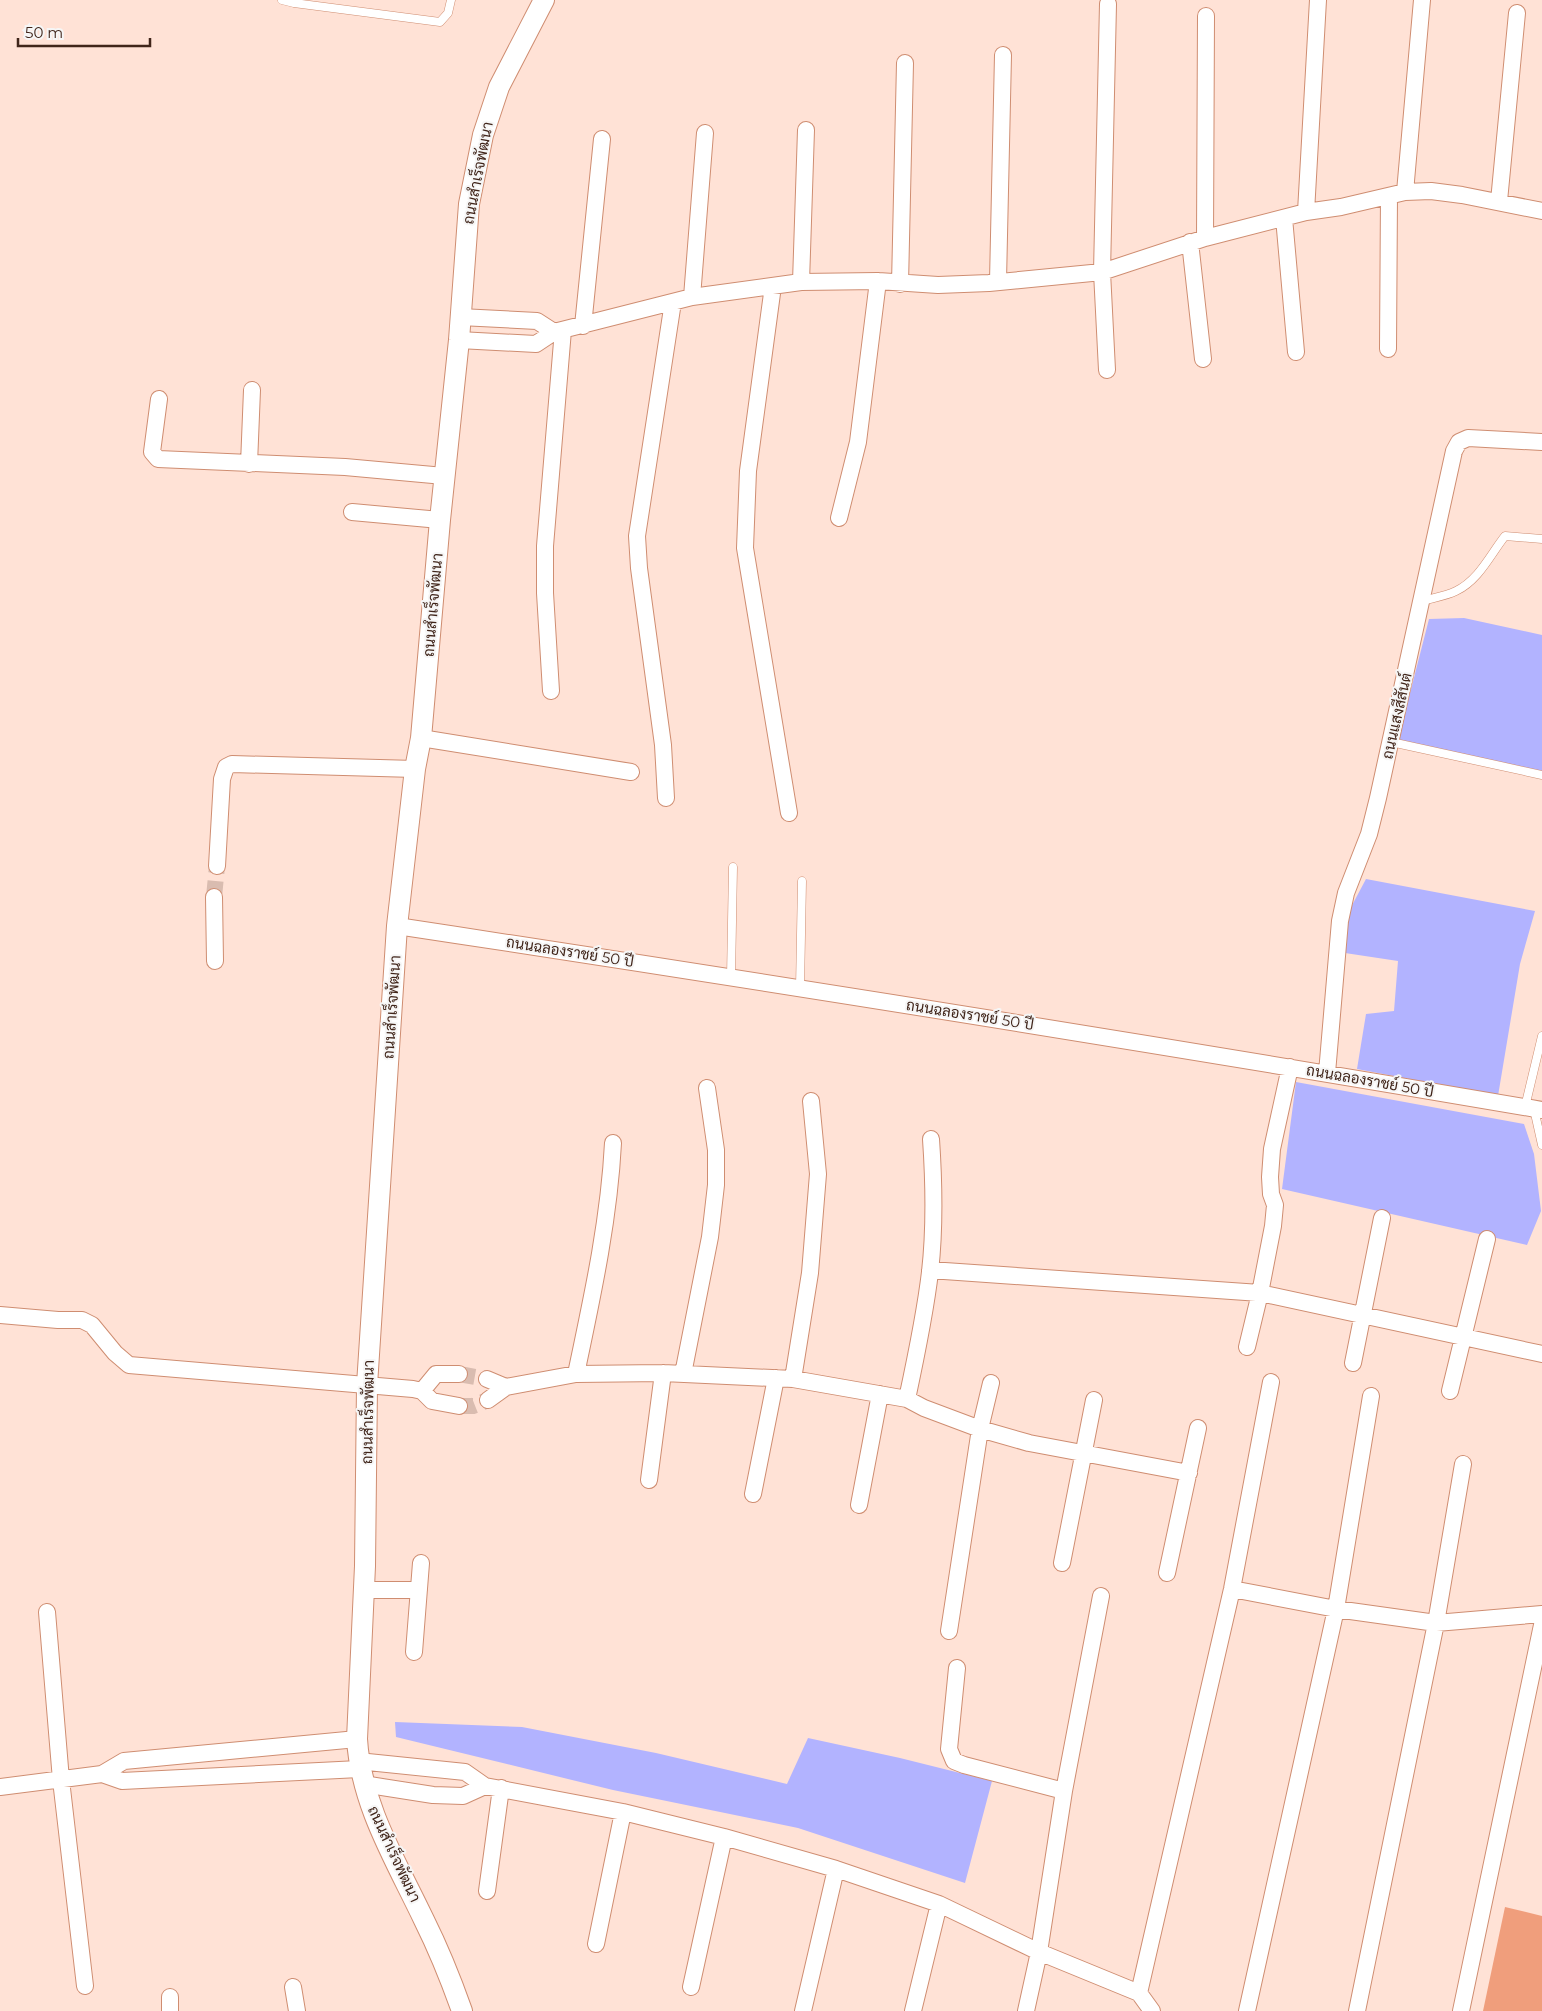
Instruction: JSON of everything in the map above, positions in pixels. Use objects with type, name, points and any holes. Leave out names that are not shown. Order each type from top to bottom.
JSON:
[{"type":"street","name":"ถนนสำเร็จพัฒนา","points":[[462,2011],[448,1969],[379,1828],[360,1771],[357,1739],[373,1590],[375,1386],[397,926],[415,769],[422,738],[444,476],[459,340],[469,204],[483,135],[499,87],[544,0]]},
{"type":"street","points":[[1306,212],[1318,0]]},
{"type":"street","points":[[1388,349],[1397,194],[1422,0]]},
{"type":"street","points":[[1107,370],[1102,272],[1108,4]]},
{"type":"street","points":[[1499,201],[1517,13]]},
{"type":"street","points":[[1203,359],[1198,240],[1206,16]]},
{"type":"street","points":[[998,281],[1003,55]]},
{"type":"street","points":[[900,284],[905,63]]},
{"type":"street","points":[[801,282],[806,130]]},
{"type":"street","points":[[692,297],[705,133]]},
{"type":"street","points":[[583,326],[602,139]]},
{"type":"street","points":[[459,340],[536,344],[558,331],[692,297],[801,282],[878,282],[938,285],[1102,272],[1198,240],[1306,212],[1397,194],[1431,191],[1499,201],[1542,211]]},
{"type":"street","points":[[1284,218],[1296,352]]},
{"type":"street","points":[[839,518],[858,442],[878,282]]},
{"type":"street","points":[[773,286],[748,470],[745,548],[789,813]]},
{"type":"street","points":[[666,798],[663,745],[639,568],[638,536],[673,302]]},
{"type":"street","points":[[460,317],[537,322],[558,331]]},
{"type":"street","points":[[551,691],[545,592],[545,546],[558,331]]},
{"type":"street","points":[[249,464],[252,390]]},
{"type":"street","points":[[159,399],[152,452],[158,459],[345,467],[444,476]]},
{"type":"street","name":"ถนนแสงสีสันต์","points":[[1327,1073],[1340,921],[1346,893],[1369,834],[1422,601],[1450,465],[1459,442],[1468,438],[1542,442]]},
{"type":"street","points":[[352,512],[440,520]]},
{"type":"street","points":[[422,738],[631,772]]},
{"type":"street","points":[[217,866],[222,779],[226,767],[232,764],[415,769]]},
{"type":"street","points":[[214,897],[215,961]]},
{"type":"street","name":"ถนนฉลองราชย์ 50 ปี","points":[[397,926],[800,988],[1327,1073],[1533,1109]]},
{"type":"street","points":[[1247,1346],[1273,1226],[1275,1204],[1271,1194],[1270,1177],[1272,1149],[1290,1067]]},
{"type":"street","points":[[683,1374],[710,1236],[716,1185],[716,1150],[708,1088]]},
{"type":"street","points":[[753,1494],[810,1273],[818,1174],[810,1102]]},
{"type":"street","points":[[907,1399],[923,1324],[930,1270],[934,1180],[931,1139]]},
{"type":"street","points":[[576,1374],[606,1219],[612,1176],[613,1143]]},
{"type":"street","points":[[1353,1364],[1382,1218]]},
{"type":"street","points":[[1450,1391],[1487,1239]]},
{"type":"street","points":[[930,1270],[1260,1293],[1542,1354]]},
{"type":"street","points":[[0,1315],[82,1320],[92,1325],[115,1353],[129,1364],[417,1390],[432,1401],[459,1406]]},
{"type":"street","points":[[650,1480],[663,1373]]},
{"type":"street","points":[[488,1400],[506,1387],[576,1374],[663,1373],[784,1379],[907,1399],[924,1408],[980,1429],[1029,1443],[1189,1472]]},
{"type":"street","points":[[417,1390],[436,1374],[459,1374]]},
{"type":"street","points":[[487,1379],[506,1387]]},
{"type":"street","points":[[1139,1993],[1232,1589],[1271,1382]]},
{"type":"street","points":[[949,1631],[980,1429],[991,1383]]},
{"type":"street","points":[[859,1505],[880,1394]]},
{"type":"street","points":[[1247,2011],[1336,1609],[1371,1396]]},
{"type":"street","points":[[1062,1563],[1094,1400]]},
{"type":"street","points":[[1167,1573],[1198,1428]]},
{"type":"street","points":[[1356,2011],[1436,1623],[1462,1464]]},
{"type":"street","points":[[414,1652],[421,1564]]},
{"type":"street","points":[[1232,1589],[1336,1609],[1436,1623],[1542,1614]]},
{"type":"street","points":[[373,1590],[419,1590]]},
{"type":"street","points":[[1026,2011],[1039,1952],[1064,1791],[1101,1596]]},
{"type":"street","points":[[47,1612],[61,1780],[85,1986]]},
{"type":"street","points":[[1461,2011],[1542,1625]]},
{"type":"street","points":[[957,1668],[949,1749],[954,1761],[1064,1791]]},
{"type":"street","points":[[0,1787],[102,1774],[124,1761],[357,1739]]},
{"type":"street","points":[[202,1754],[202,1777]]},
{"type":"street","points":[[102,1774],[122,1781],[360,1771],[465,1772],[485,1786],[623,1812],[724,1837],[836,1869],[939,1904],[1039,1952],[1139,1993],[1152,2011]]},
{"type":"street","points":[[360,1771],[434,1795],[463,1796],[485,1786]]},
{"type":"street","points":[[487,1891],[501,1788]]},
{"type":"street","points":[[596,1944],[623,1812]]},
{"type":"street","points":[[691,1986],[724,1837]]},
{"type":"street","points":[[804,2011],[836,1869]]},
{"type":"street","points":[[913,2011],[939,1904]]},
{"type":"street","points":[[293,1987],[297,2011]]},
{"type":"lane","points":[[282,0],[440,22],[448,13],[451,0]]},
{"type":"lane","points":[[1422,601],[1455,592],[1467,584],[1478,574],[1505,536],[1542,540]]},
{"type":"lane","points":[[1391,742],[1542,775]]},
{"type":"lane","points":[[731,977],[733,867]]},
{"type":"lane","points":[[800,988],[802,881]]},
{"type":"lane","points":[[1542,1036],[1533,1109],[1542,1145]]},
{"type":"shaded area","points":[[1464,618],[1542,635],[1542,771],[1398,740],[1429,619]]},
{"type":"shaded area","points":[[1366,879],[1535,911],[1520,964],[1498,1096],[1357,1069],[1366,1014],[1394,1011],[1398,961],[1345,953],[1349,911]]},
{"type":"shaded area","points":[[1296,1082],[1524,1124],[1534,1154],[1541,1211],[1527,1245],[1282,1189]]},
{"type":"shaded area","points":[[395,1722],[522,1727],[656,1753],[787,1784],[808,1738],[992,1781],[965,1883],[798,1828],[613,1790],[396,1737]]},
{"type":"building","points":[[1505,1907],[1542,1916],[1542,2011],[1483,2011]]},
{"type":"tunnel","points":[[214,897],[217,866]]},
{"type":"tunnel","points":[[459,1374],[487,1379]]},
{"type":"tunnel","points":[[459,1406],[473,1406],[488,1400]]}]
